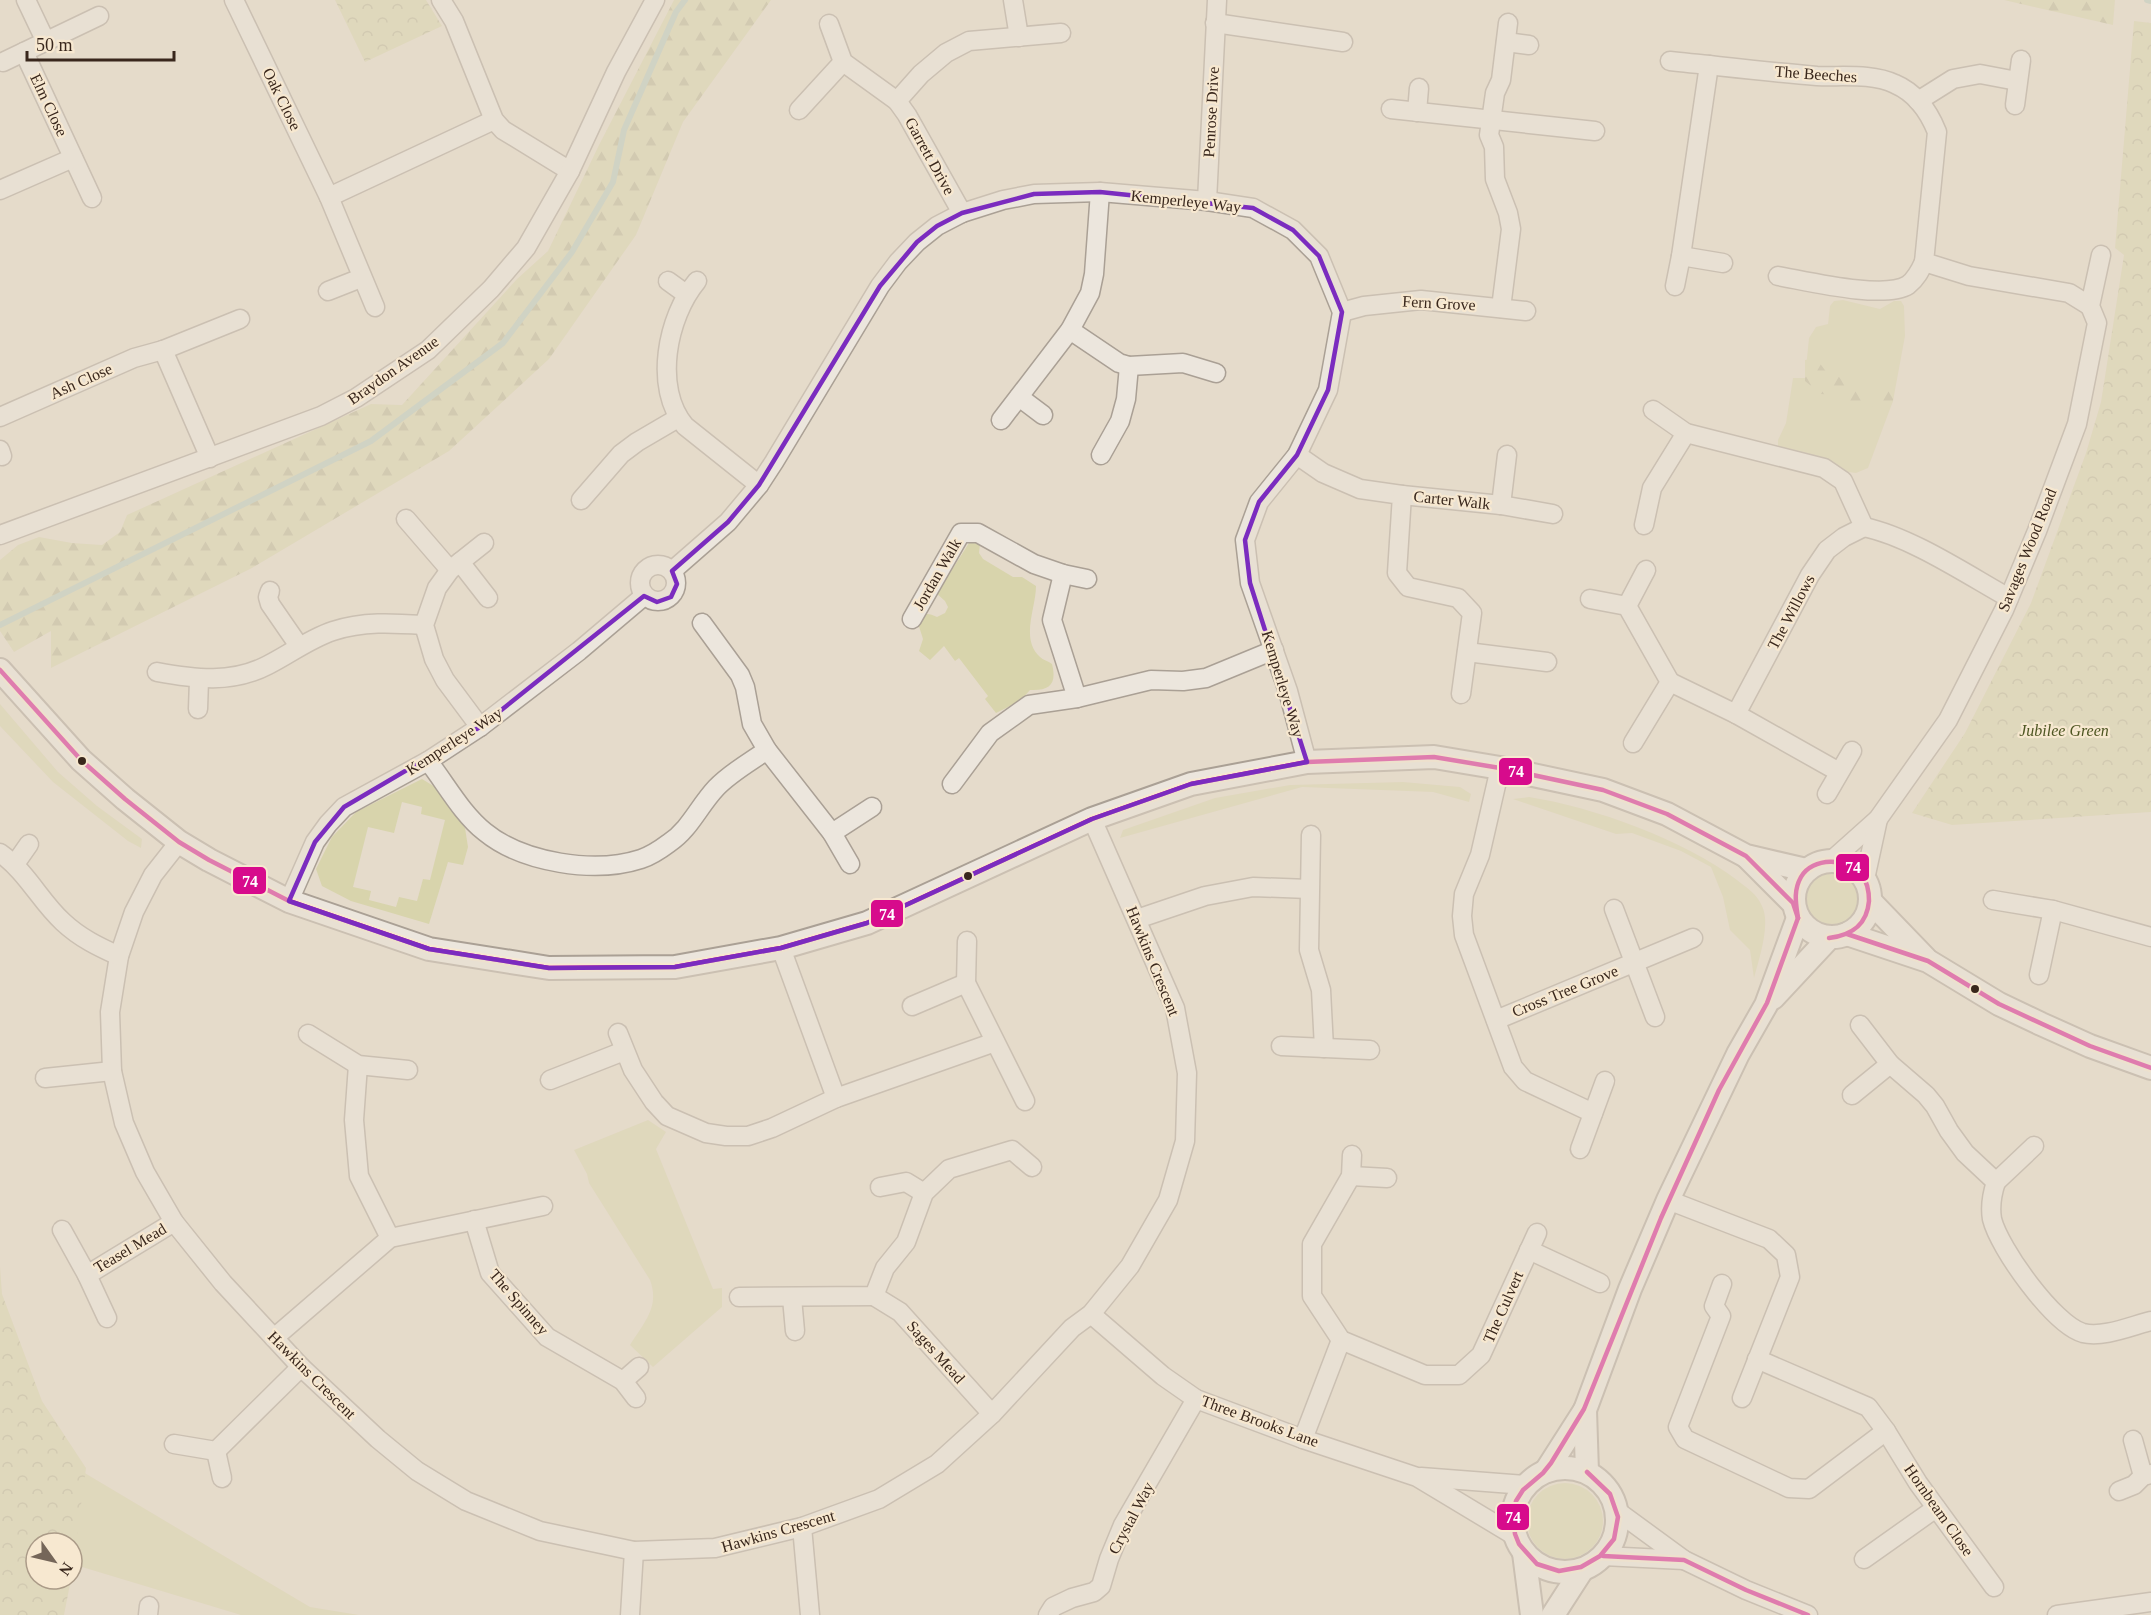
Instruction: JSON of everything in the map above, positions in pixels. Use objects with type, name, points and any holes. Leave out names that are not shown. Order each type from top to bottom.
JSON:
[{"type":"street","points":[[26,0],[46,42]]},
{"type":"street","name":"Oak Close","points":[[234,0],[329,197],[375,307]]},
{"type":"street","points":[[441,0],[454,21],[495,120],[503,130],[570,171]]},
{"type":"street","name":"Braydon Avenue","points":[[1,534],[321,416],[356,398],[428,350],[491,289],[526,248],[570,171],[616,72],[655,0]]},
{"type":"street","points":[[1013,0],[1019,37]]},
{"type":"street","name":"Penrose Drive","points":[[1207,201],[1217,0]]},
{"type":"street","name":"Elm Close","points":[[3,63],[99,16]]},
{"type":"street","points":[[1215,23],[1343,42]]},
{"type":"street","points":[[1501,308],[1511,229],[1508,213],[1495,179],[1494,147],[1489,135],[1495,93],[1501,80],[1508,23]]},
{"type":"street","points":[[799,110],[843,62],[829,24]]},
{"type":"street","name":"Garrett Drive","points":[[897,100],[921,74],[946,53],[969,41],[1061,33]]},
{"type":"street","points":[[1506,42],[1529,45]]},
{"type":"street","name":"Elm Close","points":[[24,52],[92,198]]},
{"type":"street","points":[[2015,105],[2021,60]]},
{"type":"street","name":"The Beeches","points":[[1670,61],[1816,76],[1874,78],[1895,84],[1918,101],[1930,116],[1936,132],[1924,262]]},
{"type":"street","name":"Garrett Drive","points":[[843,62],[897,100],[962,213]]},
{"type":"street","points":[[1675,286],[1708,65]]},
{"type":"street","points":[[1918,101],[1953,79],[1980,74],[2017,81]]},
{"type":"street","points":[[1417,112],[1419,88]]},
{"type":"street","points":[[1391,109],[1595,131]]},
{"type":"street","points":[[329,197],[495,120]]},
{"type":"street","name":"Elm Close","points":[[0,190],[73,158]]},
{"type":"street","points":[[1001,420],[1071,330],[1090,293],[1094,274],[1100,192]]},
{"type":"street","name":"Kemperleye Way","points":[[672,570],[728,522],[759,485],[880,286],[898,262],[937,226],[962,213],[1003,200],[1034,194],[1100,192],[1207,201],[1253,208],[1293,230],[1319,256],[1342,312],[1328,390],[1297,454],[1259,502],[1245,540],[1250,583],[1288,691],[1307,762]]},
{"type":"street","name":"Savages Wood Road","points":[[1831,861],[1878,819],[1947,720],[2009,598],[2077,424],[2097,323],[2090,306],[2102,255]]},
{"type":"street","points":[[1681,256],[1723,263]]},
{"type":"street","points":[[1778,276],[1888,291],[1909,284],[1919,274],[1924,262],[1969,276],[2069,293],[2090,306]]},
{"type":"street","points":[[328,291],[361,278]]},
{"type":"street","points":[[668,281],[692,288],[678,311],[666,358],[669,388],[678,418],[759,485]]},
{"type":"street","name":"Fern Grove","points":[[1342,312],[1364,306],[1421,300],[1526,311]]},
{"type":"street","name":"Ash Close","points":[[0,417],[134,357],[163,350],[240,319]]},
{"type":"street","points":[[1071,330],[1119,363],[1129,366],[1183,363],[1216,373]]},
{"type":"street","points":[[163,350],[210,458]]},
{"type":"street","points":[[1101,455],[1120,421],[1126,399],[1129,366]]},
{"type":"street","points":[[1019,397],[1042,415]]},
{"type":"street","points":[[1653,410],[1686,433],[1824,468],[1843,481],[1864,527],[1901,539],[2009,598]]},
{"type":"street","points":[[581,500],[621,454],[678,418]]},
{"type":"street","points":[[1644,525],[1652,488],[1686,433]]},
{"type":"street","name":"Carter Walk","points":[[1297,454],[1323,473],[1360,489],[1501,505],[1553,514]]},
{"type":"street","name":"Carter Walk","points":[[1501,505],[1507,455]]},
{"type":"street","name":"Carter Walk","points":[[1402,495],[1396,573],[1408,587],[1458,598],[1472,613],[1461,694]]},
{"type":"street","points":[[406,519],[488,598]]},
{"type":"street","name":"The Willows","points":[[1736,714],[1810,575],[1827,550],[1844,537],[1864,527]]},
{"type":"street","name":"Jordan Walk","points":[[912,619],[961,533],[978,533],[1034,564],[1087,579]]},
{"type":"street","points":[[480,727],[445,680],[434,659],[424,625],[437,588],[455,566],[484,543]]},
{"type":"street","points":[[659,564],[672,570],[677,584],[671,597],[657,602],[644,596],[639,582],[645,570],[659,564]]},
{"type":"street","points":[[1627,606],[1646,570]]},
{"type":"street","points":[[1063,574],[1052,620],[1077,698]]},
{"type":"street","points":[[270,591],[268,597],[270,604],[300,646]]},
{"type":"street","name":"Kemperleye Way","points":[[289,901],[315,842],[344,807],[429,761],[480,727],[579,651],[644,596]]},
{"type":"street","points":[[1590,599],[1627,606],[1670,681],[1736,714],[1839,772]]},
{"type":"street","points":[[157,672],[199,680],[218,680],[244,675],[268,666],[300,646],[333,631],[382,622],[424,625]]},
{"type":"street","points":[[702,623],[748,670],[745,687],[752,724],[767,750],[832,833],[850,864]]},
{"type":"street","points":[[952,784],[990,733],[1029,705],[1077,698],[1151,680],[1183,681],[1206,678],[1274,650]]},
{"type":"street","points":[[1467,652],[1547,662]]},
{"type":"street","points":[[0,670],[81,760],[125,799],[179,842],[263,889],[289,901],[429,949],[549,968],[675,967],[780,948],[867,923],[1092,819],[1191,784],[1307,762],[1434,757],[1500,768],[1603,790],[1667,814],[1746,856],[1806,870]]},
{"type":"street","points":[[198,709],[199,680]]},
{"type":"street","points":[[1633,743],[1670,681]]},
{"type":"street","points":[[429,761],[471,819],[485,833],[521,853],[555,862],[594,866],[618,864],[642,858],[671,843],[690,824],[717,787],[767,750]]},
{"type":"street","points":[[1827,794],[1852,751]]},
{"type":"street","name":"Cross Tree Grove","points":[[1500,768],[1480,855],[1464,894],[1462,915],[1464,935],[1513,1066],[1525,1081],[1593,1113]]},
{"type":"street","points":[[832,833],[872,807]]},
{"type":"street","name":"Hawkins Crescent","points":[[179,842],[153,875],[134,912],[119,956],[110,1012],[112,1071],[124,1123],[145,1172],[174,1222],[222,1283],[301,1367],[378,1439],[417,1471],[466,1502],[540,1531],[634,1551],[715,1548],[802,1527],[879,1500],[938,1464],[992,1414],[1072,1328],[1091,1314],[1130,1266],[1168,1200],[1185,1141],[1187,1073],[1175,1008],[1092,819]]},
{"type":"street","name":"Savages Wood Road","points":[[1865,879],[1878,819]]},
{"type":"street","points":[[1311,835],[1309,950],[1321,990],[1324,1048]]},
{"type":"street","points":[[29,844],[8,859],[61,921],[82,938],[119,956]]},
{"type":"street","points":[[1746,856],[1796,910],[1806,928],[1817,935],[1838,936],[1928,961]]},
{"type":"street","points":[[1546,1471],[1585,1410],[1630,1289],[1668,1200],[1738,1054],[1766,1005],[1796,910],[1794,891],[1798,880],[1806,870],[1818,863],[1844,862],[1856,869],[1865,879],[1869,890],[1870,902],[1867,915],[1859,927],[1838,936],[1766,1005]]},
{"type":"street","points":[[1137,919],[1205,896],[1253,887],[1309,889]]},
{"type":"street","points":[[1993,900],[2053,910],[2151,938]]},
{"type":"street","points":[[1870,902],[1928,961],[1999,1004],[2090,1046],[2151,1068]]},
{"type":"street","name":"Cross Tree Grove","points":[[1614,909],[1655,1017]]},
{"type":"street","points":[[2039,975],[2053,910]]},
{"type":"street","name":"Cross Tree Grove","points":[[1496,1020],[1693,938]]},
{"type":"street","points":[[967,941],[966,983],[1025,1101]]},
{"type":"street","points":[[780,948],[836,1098]]},
{"type":"street","points":[[912,1006],[966,983]]},
{"type":"street","points":[[1860,1025],[1890,1064],[1926,1095],[1965,1153],[1996,1182]]},
{"type":"street","points":[[618,1033],[633,1071],[654,1102],[667,1116],[706,1133],[726,1136],[748,1136],[798,1118],[836,1098],[995,1042]]},
{"type":"street","points":[[308,1034],[358,1065],[408,1070]]},
{"type":"street","points":[[1281,1046],[1370,1050]]},
{"type":"street","points":[[550,1080],[624,1051]]},
{"type":"street","points":[[1852,1095],[1890,1064]]},
{"type":"street","points":[[358,1065],[354,1120],[359,1176],[390,1238]]},
{"type":"street","points":[[45,1078],[112,1071]]},
{"type":"street","points":[[1580,1149],[1605,1081]]},
{"type":"street","points":[[2034,1146],[1996,1182],[1992,1196],[1992,1218],[2000,1238],[2032,1288],[2055,1314],[2083,1333],[2100,1334],[2151,1321]]},
{"type":"street","points":[[740,1298],[874,1296],[885,1268],[906,1242],[924,1193],[949,1169],[1012,1150],[1032,1167]]},
{"type":"street","points":[[1303,1439],[1341,1340],[1312,1296],[1312,1244],[1351,1176],[1352,1155]]},
{"type":"street","points":[[1351,1176],[1387,1178]]},
{"type":"street","points":[[880,1187],[906,1182],[924,1193]]},
{"type":"street","points":[[1668,1200],[1769,1239],[1786,1255],[1790,1277],[1742,1398]]},
{"type":"street","points":[[274,1338],[390,1238],[543,1206]]},
{"type":"street","name":"The Spinney","points":[[474,1220],[490,1273],[547,1337],[623,1381],[636,1398]]},
{"type":"street","name":"Teasel Mead","points":[[87,1275],[174,1222]]},
{"type":"street","name":"Teasel Mead","points":[[62,1230],[107,1318]]},
{"type":"street","name":"The Culvert","points":[[1341,1340],[1425,1375],[1459,1375],[1481,1355],[1533,1241],[1599,1283]]},
{"type":"street","points":[[1722,1284],[1714,1305],[1721,1316],[1678,1427],[1685,1438],[1789,1488],[1809,1489],[1886,1431]]},
{"type":"street","name":"Sages Mead","points":[[874,1296],[900,1312],[992,1414]]},
{"type":"street","points":[[792,1298],[795,1331]]},
{"type":"street","name":"Three Brooks Lane","points":[[1091,1314],[1163,1376],[1196,1399],[1303,1439],[1417,1477],[1525,1485]]},
{"type":"street","name":"Hornbeam Close","points":[[1757,1359],[1868,1407],[1936,1508],[1994,1587]]},
{"type":"street","points":[[216,1451],[301,1367]]},
{"type":"street","points":[[623,1381],[639,1367]]},
{"type":"street","name":"Crystal Way","points":[[1048,1615],[1053,1607],[1072,1598],[1094,1592],[1101,1586],[1123,1525],[1196,1399]]},
{"type":"street","points":[[1585,1410],[1587,1472]]},
{"type":"street","points":[[2119,1491],[2134,1485],[2147,1475],[2133,1440]]},
{"type":"street","points":[[174,1444],[216,1451]]},
{"type":"street","points":[[216,1451],[222,1478]]},
{"type":"street","points":[[1520,1545],[1536,1564],[1566,1573],[1582,1570],[1604,1556],[1616,1534],[1617,1511],[1612,1495],[1601,1481],[1587,1472],[1567,1467],[1546,1471],[1525,1485],[1516,1501],[1512,1518],[1520,1545],[1532,1615]]},
{"type":"street","name":"Three Brooks Lane","points":[[1417,1477],[1520,1545]]},
{"type":"street","points":[[1864,1559],[1936,1508]]},
{"type":"street","points":[[1617,1511],[1684,1560],[1746,1590],[1808,1615]]},
{"type":"street","points":[[802,1527],[810,1615]]},
{"type":"street","points":[[630,1615],[634,1551]]},
{"type":"street","points":[[1604,1556],[1684,1560]]},
{"type":"street","points":[[1553,1615],[1582,1570]]},
{"type":"street","points":[[2056,1615],[2151,1602]]},
{"type":"highlighted area","points":[[1100,192],[1253,208],[1293,230],[1319,256],[1342,312],[1328,390],[1297,455],[1259,502],[1245,540],[1250,583],[1307,762],[1191,784],[1092,819],[867,923],[781,948],[675,967],[549,968],[429,949],[289,901],[315,842],[344,807],[480,727],[644,596],[657,602],[671,597],[677,584],[672,571],[728,522],[759,485],[880,286],[917,242],[937,226],[962,213],[1034,194]]},
{"type":"green space","points":[[335,0],[426,0],[442,26],[365,62]]},
{"type":"green space","points":[[674,0],[771,0],[683,122],[636,235],[549,359],[449,451],[252,568],[51,668],[51,631],[14,652],[0,631],[0,560],[18,545],[39,537],[102,545],[120,532],[127,515],[371,404],[402,405],[517,279],[548,251],[599,145]]},
{"type":"green space","points":[[2004,0],[2115,0],[2113,25]]},
{"type":"green space","name":"Jubilee Green","points":[[2134,21],[2151,23],[2151,812],[1952,825],[1912,813],[1965,733],[2031,603],[2086,453],[2101,402],[2124,255],[2115,248]]},
{"type":"green space","points":[[1843,300],[1880,309],[1894,301],[1901,301],[1904,306],[1905,336],[1893,401],[1868,468],[1856,473],[1841,471],[1825,461],[1778,448],[1778,440],[1786,423],[1793,378],[1805,378],[1809,338],[1816,327],[1828,324],[1830,306],[1834,301]]},
{"type":"green space","points":[[1816,358],[1827,373],[1839,377],[1850,385],[1881,393],[1888,386],[1894,387],[1893,401],[1887,414],[1881,414],[1870,404],[1860,407],[1843,404],[1833,395],[1821,394],[1805,381],[1805,360]]},
{"type":"green space","points":[[971,540],[980,543],[979,553],[983,559],[1013,577],[1022,577],[1036,586],[1030,623],[1031,641],[1040,657],[1052,664],[1053,681],[1050,685],[1043,689],[1030,690],[1020,701],[996,713],[985,699],[988,696],[959,658],[955,661],[944,646],[930,660],[919,651],[923,639],[917,620],[924,614],[937,617],[945,613],[948,607],[935,592]]},
{"type":"green space","points":[[0,704],[58,772],[97,806],[142,839],[141,848],[128,841],[53,782],[0,726]]},
{"type":"green space","points":[[422,779],[440,790],[465,828],[468,847],[463,865],[448,862],[429,924],[351,901],[322,886],[316,869],[332,837],[356,812]],"holes":[[[402,802],[422,807],[421,814],[445,820],[430,880],[423,879],[417,901],[399,897],[396,907],[369,900],[371,891],[353,887],[368,827],[394,833]]]},
{"type":"green space","points":[[1403,782],[1460,787],[1471,794],[1469,802],[1433,792],[1302,787],[1120,838],[1123,830],[1215,798],[1290,785]]},
{"type":"green space","points":[[1529,797],[1581,809],[1637,827],[1716,865],[1737,880],[1755,895],[1764,913],[1765,932],[1754,978],[1750,950],[1730,930],[1723,897],[1711,867],[1681,851],[1632,833],[1616,834],[1513,799]]},
{"type":"green space","points":[[1833,870],[1849,875],[1857,883],[1862,899],[1857,915],[1849,923],[1833,928],[1817,923],[1809,915],[1804,899],[1809,883],[1817,875]]},
{"type":"green space","points":[[648,1120],[666,1132],[656,1149],[713,1289],[722,1288],[722,1307],[653,1367],[630,1345],[652,1306],[653,1290],[650,1280],[589,1183],[587,1174],[574,1150]]},
{"type":"green space","points":[[0,1266],[2,1294],[42,1401],[86,1468],[78,1531],[24,1531],[24,1591],[69,1591],[64,1615],[0,1615]]},
{"type":"green space","points":[[0,1307],[35,1403],[83,1472],[310,1607],[359,1615],[241,1615],[84,1568],[84,1531],[24,1531],[24,1591],[0,1615]]},
{"type":"green space","points":[[1558,1483],[1572,1483],[1586,1489],[1597,1500],[1603,1514],[1600,1536],[1592,1548],[1572,1559],[1558,1559],[1544,1553],[1533,1542],[1527,1528],[1527,1514],[1533,1500],[1544,1489]]},
{"type":"waterway","points":[[0,625],[371,441],[503,343],[572,252],[613,182],[624,130],[676,12],[685,0]]},
{"type":"waterway","points":[[2147,0],[2151,1]]},
{"type":"transit line","name":"74","points":[[0,670],[81,760],[179,842],[209,860],[289,901],[429,949],[549,968],[675,967],[781,948],[867,923],[1092,819],[1191,784],[1307,762],[1434,757],[1500,768],[1603,790],[1667,814],[1746,856],[1793,903],[1798,918]]},
{"type":"transit line","name":"74","points":[[1798,918],[1797,887],[1806,870],[1821,863],[1830,862],[1839,862],[1856,869],[1864,878],[1868,888],[1868,909],[1857,927],[1845,934],[1829,938]]},
{"type":"transit line","name":"74","points":[[1587,1472],[1610,1494],[1618,1517],[1614,1539],[1600,1556],[1581,1567],[1559,1571],[1537,1564],[1519,1544],[1515,1534],[1513,1517],[1516,1501],[1523,1490],[1551,1463],[1584,1409],[1661,1218],[1719,1090],[1767,1003],[1798,918]]},
{"type":"transit line","name":"74","points":[[1847,934],[1928,961],[1999,1004],[2090,1046],[2151,1068]]},
{"type":"transit line","name":"74","points":[[1603,1556],[1684,1560],[1746,1590],[1808,1615]]}]
